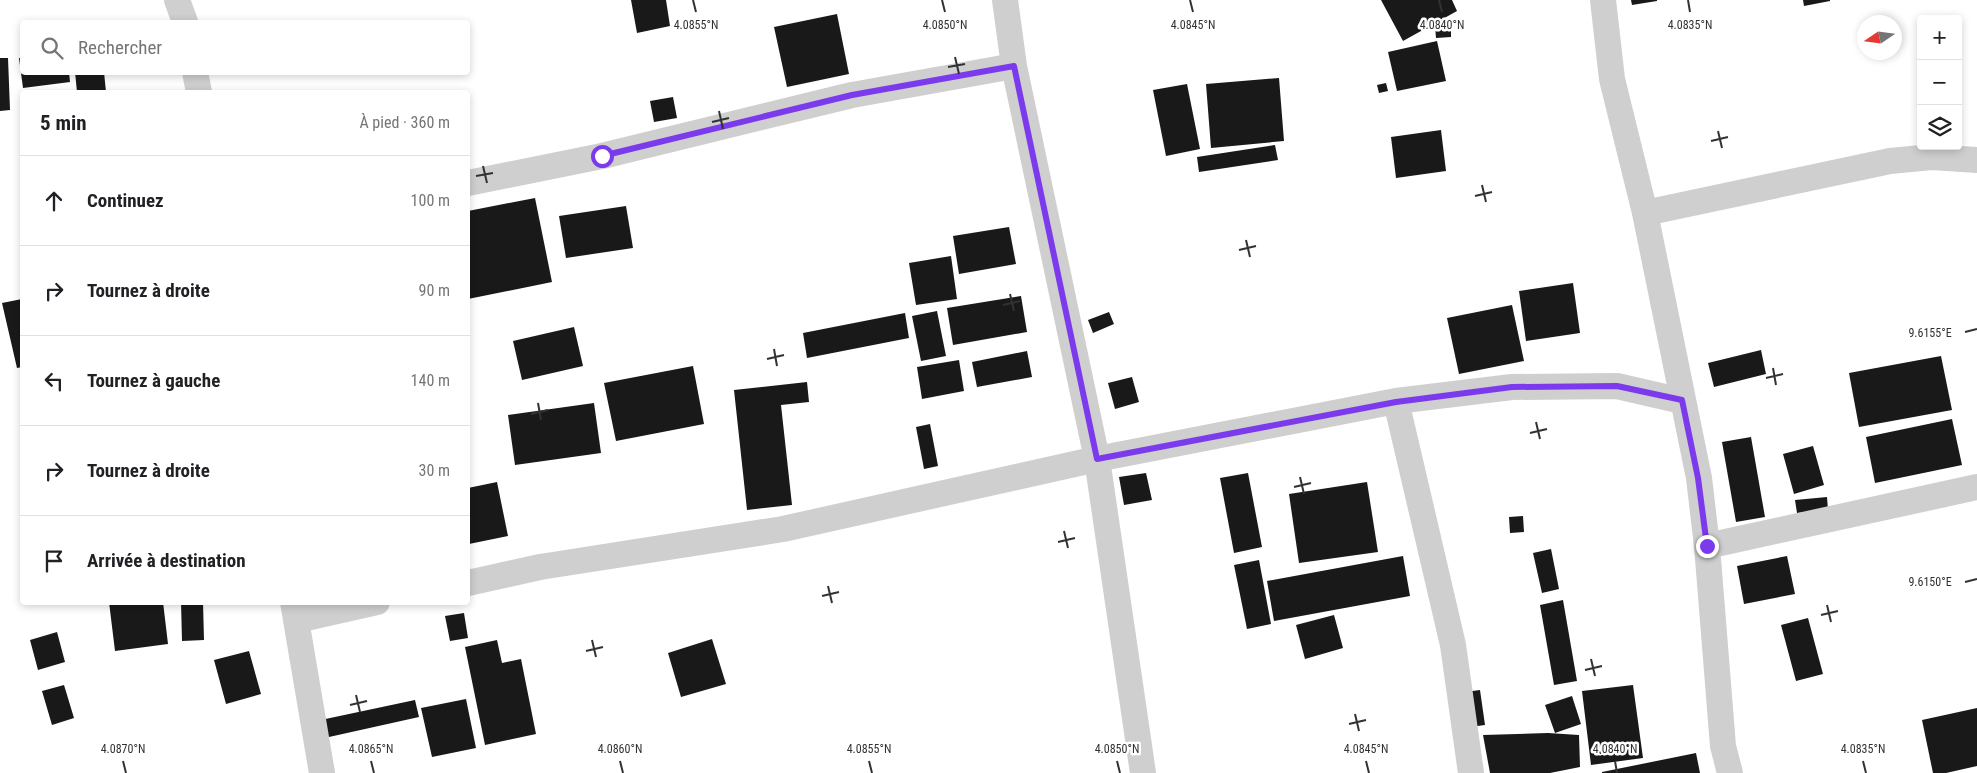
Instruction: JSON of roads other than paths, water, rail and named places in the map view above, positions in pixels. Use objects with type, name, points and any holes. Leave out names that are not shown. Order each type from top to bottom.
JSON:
[{"type":"street","points":[[177,0],[184,20]]},
{"type":"street","points":[[1603,0],[1612,79],[1645,213],[1698,478],[1707,546],[1723,746],[1730,773]]},
{"type":"street","points":[[1010,1],[1014,66],[1097,459],[1143,773]]},
{"type":"street","points":[[470,182],[602,156],[852,95],[1014,66]]},
{"type":"street","points":[[196,75],[199,90]]},
{"type":"street","points":[[1645,213],[1890,161],[1932,157],[1977,160]]},
{"type":"street","points":[[470,583],[540,567],[783,528],[1097,459],[1396,402],[1512,387],[1617,386],[1682,400]]},
{"type":"street","points":[[1396,402],[1453,645],[1471,773]]},
{"type":"street","points":[[1707,546],[1977,487]]},
{"type":"street","points":[[322,773],[295,611],[350,605]]}]
